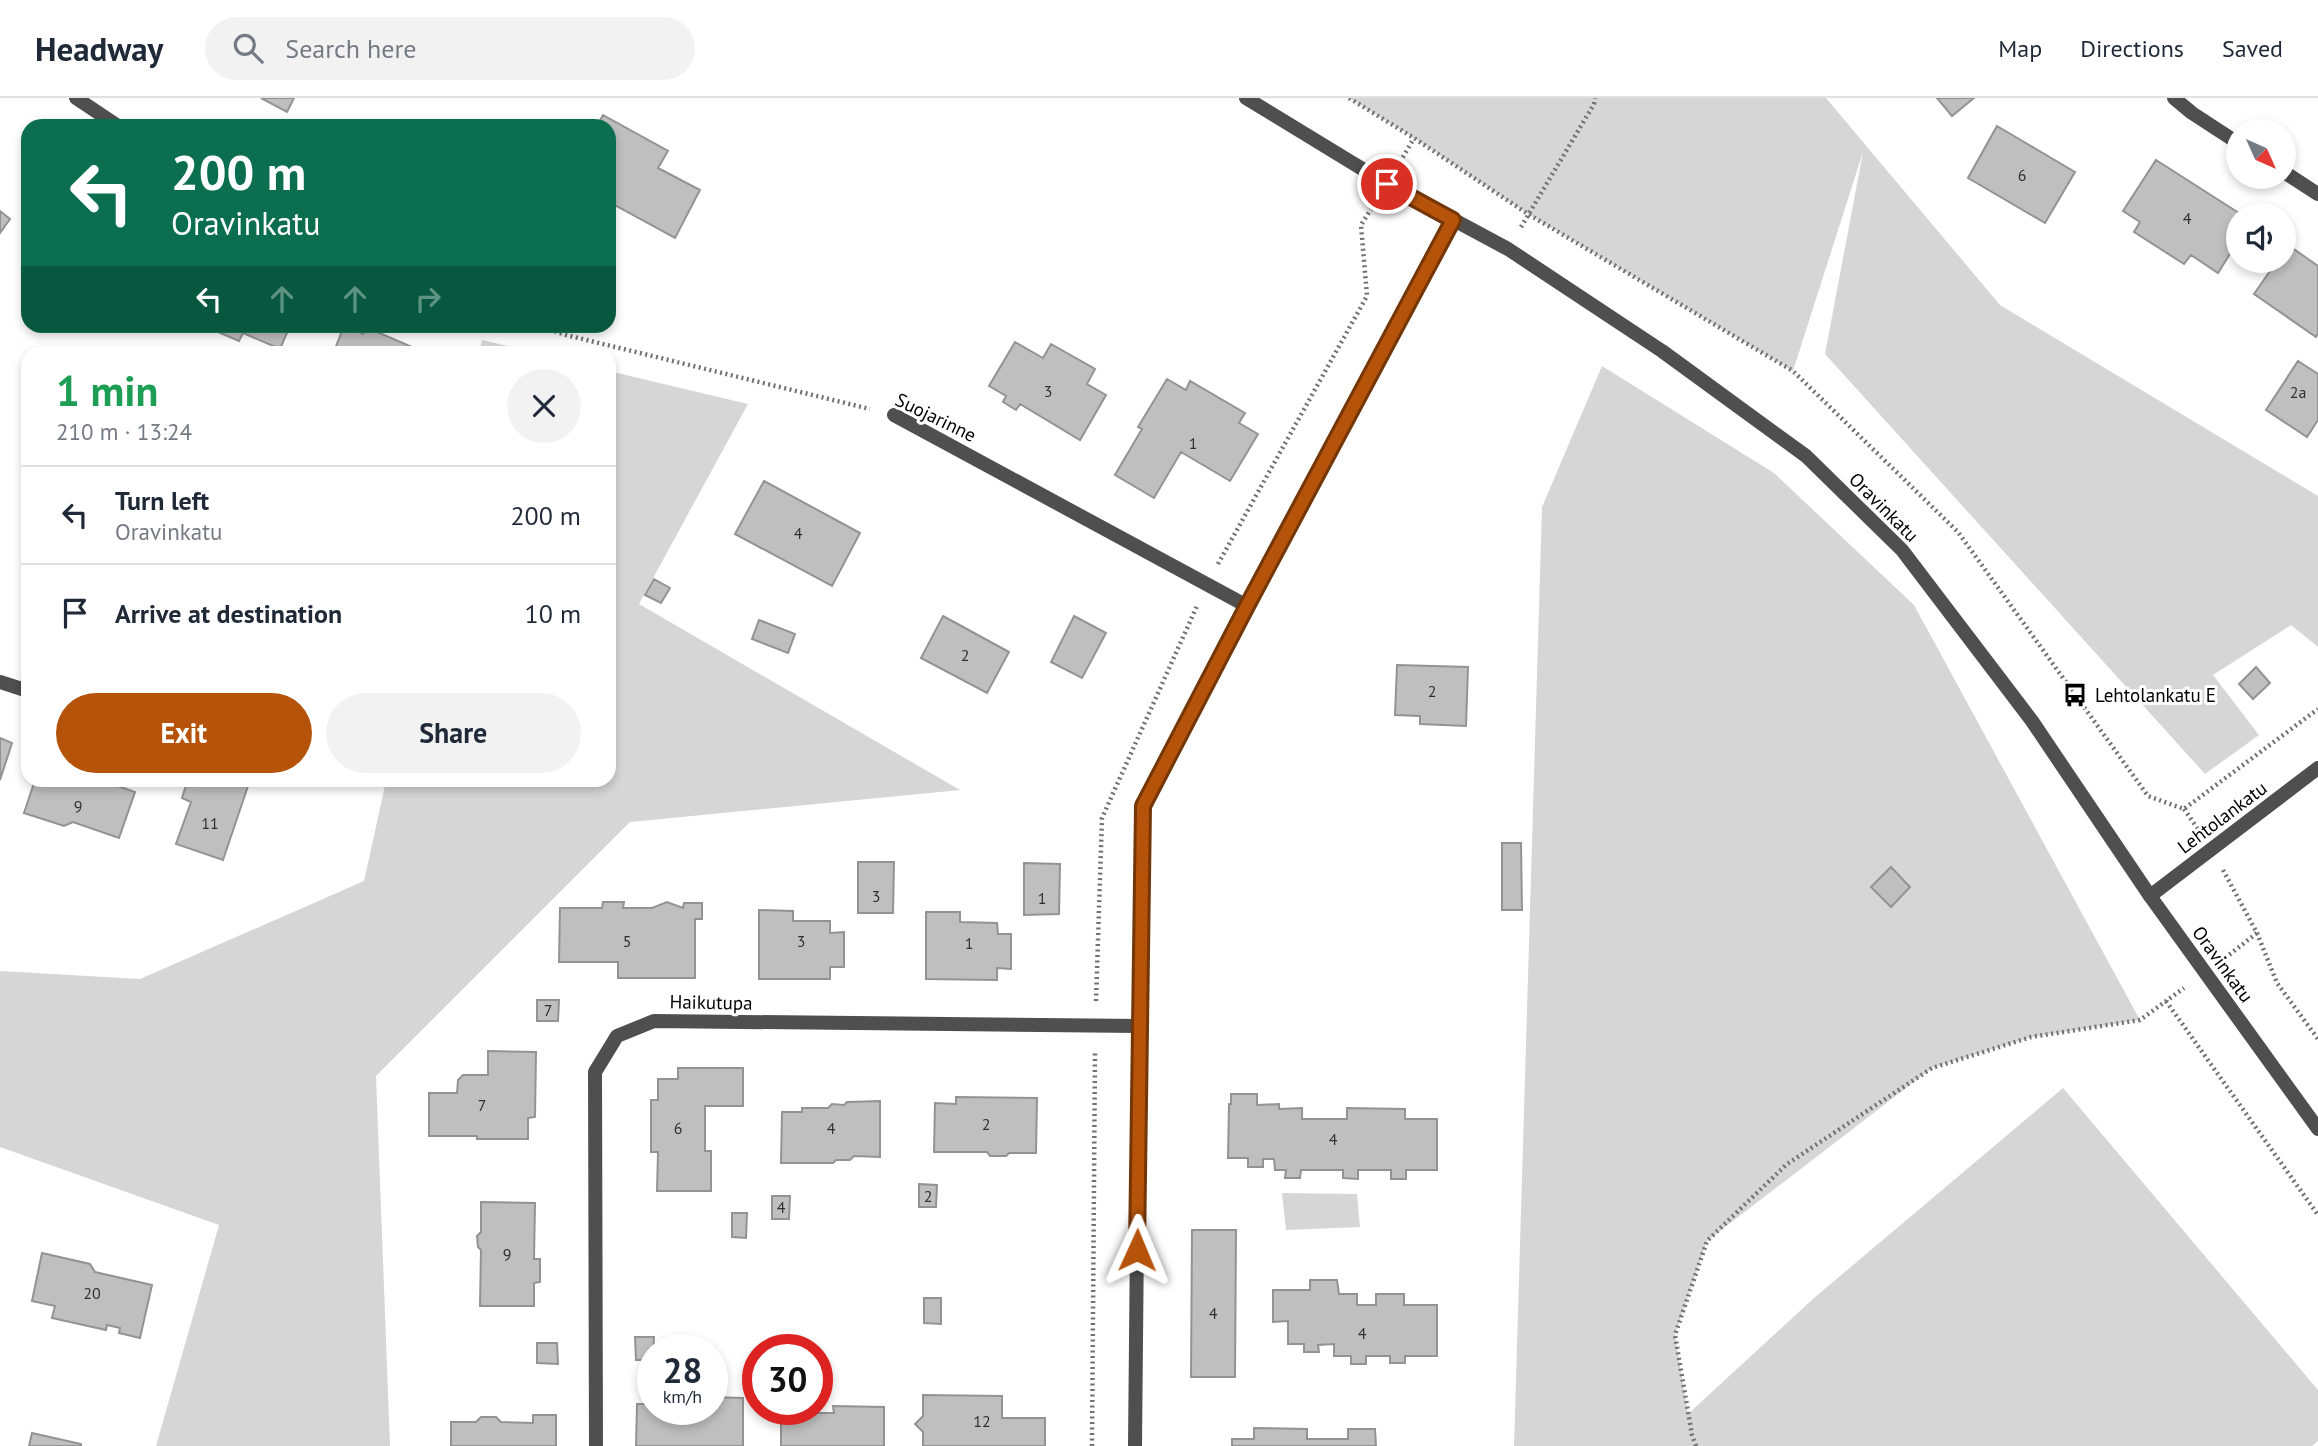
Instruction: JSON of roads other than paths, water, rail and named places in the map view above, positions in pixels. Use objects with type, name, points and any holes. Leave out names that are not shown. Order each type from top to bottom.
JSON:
[{"type":"street","points":[[76,98],[108,119]]},
{"type":"street","name":"Oravinkatu","points":[[1246,98],[1387,184],[1508,249],[1662,351],[1806,456],[1902,550],[2032,721],[2150,896],[2318,1129]]},
{"type":"street","points":[[2174,98],[2226,135]]},
{"type":"street","points":[[2296,180],[2318,194]]},
{"type":"street","points":[[1135,1446],[1143,806],[1453,220]]},
{"type":"street","name":"Suojarinne","points":[[894,415],[1247,606]]},
{"type":"street","points":[[0,682],[21,689]]},
{"type":"street","name":"Lehtolankatu","points":[[2150,896],[2318,768]]},
{"type":"street","name":"Haikutupa","points":[[596,1446],[596,1072],[617,1036],[654,1021],[1139,1026]]},
{"type":"place","name":"Lehtolankatu E","points":[[2075,695]]}]
